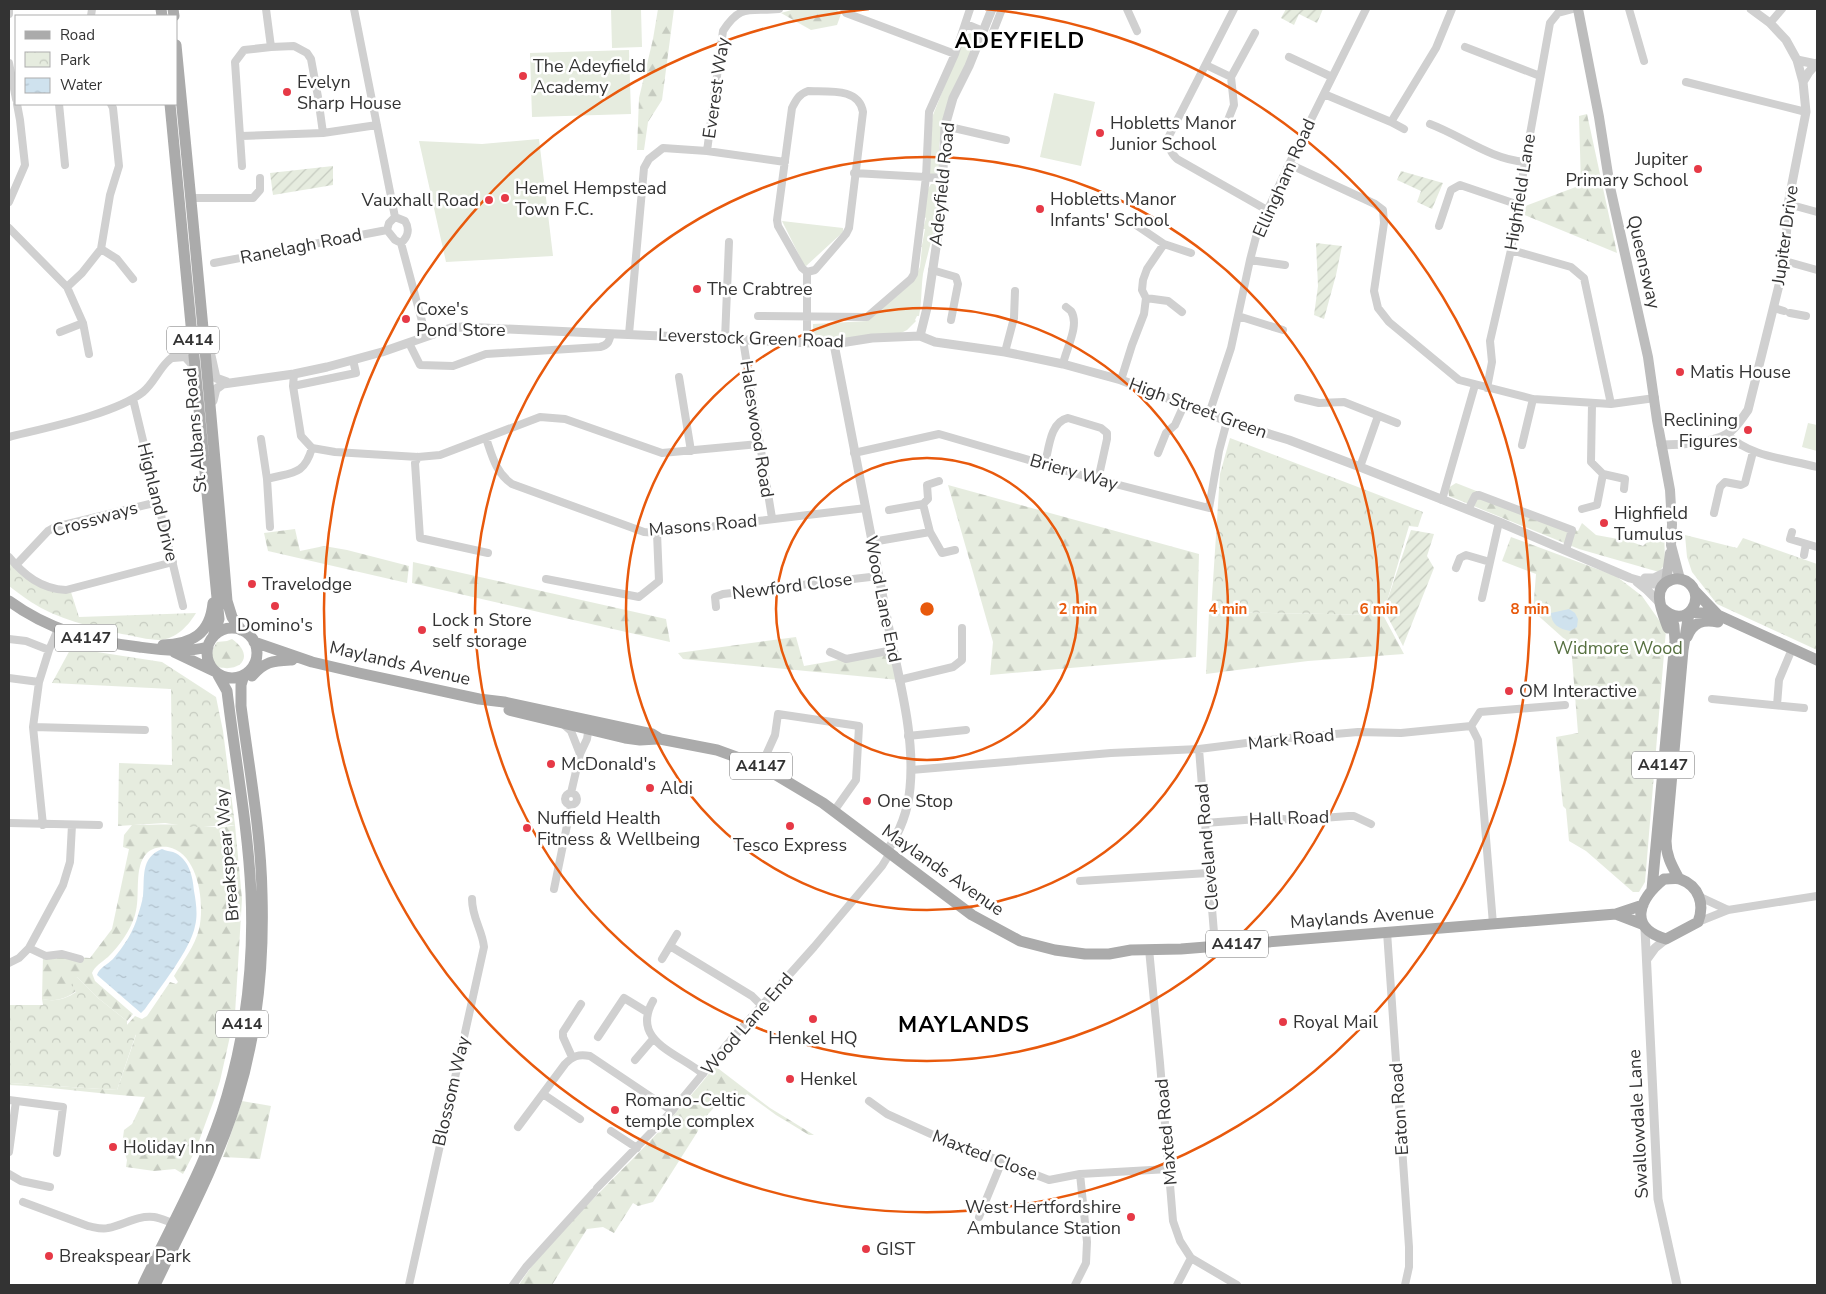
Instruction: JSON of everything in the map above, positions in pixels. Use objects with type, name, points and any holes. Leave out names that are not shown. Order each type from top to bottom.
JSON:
[{"type":"main road","name":"Queensway","points":[[1578,9],[1599,117],[1610,187],[1648,358],[1662,445],[1666,520],[1670,545],[1680,579]]},
{"type":"main road","name":"St Albans Road","points":[[178,65],[205,337],[212,377],[207,424],[214,577],[219,619],[210,642]]},
{"type":"main road","name":"St Albans Road","points":[[170,105],[195,369],[207,424],[228,601],[232,618],[241,630]]},
{"type":"main road","name":"Queensway","points":[[1666,579],[1670,545]]},
{"type":"main road","name":"Queensway","points":[[1670,545],[1693,589]]},
{"type":"main road","name":"A4147","points":[[141,648],[173,645],[186,641],[203,631],[212,610],[214,577]]},
{"type":"main road","points":[[1666,579],[1686,581],[1720,616],[1703,612],[1689,613],[1682,616],[1665,609],[1659,594],[1666,579]]},
{"type":"main road","points":[[1689,613],[1695,602],[1693,589]]},
{"type":"main road","name":"A4147","points":[[9,601],[33,617],[58,629],[104,643],[172,652],[193,651],[210,642]]},
{"type":"main road","name":"A4147","points":[[1652,889],[1675,633],[1665,609]]},
{"type":"main road","name":"A4147","points":[[1679,879],[1670,864],[1666,850],[1666,841],[1689,613]]},
{"type":"main road","name":"A4147","points":[[1720,616],[1817,660]]},
{"type":"main road","name":"A4147","points":[[1684,650],[1689,632],[1695,624],[1702,620],[1710,620],[1760,635]]},
{"type":"main road","points":[[227,629],[241,630],[250,636],[254,642],[257,651],[255,663],[244,675],[227,677],[216,673],[209,663],[210,642],[227,629]]},
{"type":"main road","name":"Maylands Avenue","points":[[254,642],[312,662],[479,699],[504,702],[544,711],[640,740],[660,739],[717,750],[761,766],[805,791],[834,811],[972,915],[1020,941],[1055,950],[1084,954],[1109,954],[1149,949],[1181,949],[1616,914],[1643,905]]},
{"type":"main road","name":"A4147","points":[[172,652],[216,673]]},
{"type":"main road","name":"Maylands Avenue","points":[[255,663],[268,656],[312,662]]},
{"type":"main road","points":[[241,706],[246,685],[251,676],[261,666],[272,662],[292,660]]},
{"type":"main road","name":"Breakspear Way","points":[[143,1285],[205,1157],[227,1096],[241,1029],[250,960],[251,895],[248,855],[227,691],[216,673]]},
{"type":"main road","name":"Breakspear Way","points":[[154,1285],[197,1200],[224,1138],[246,1063],[258,997],[262,892],[260,854],[241,706],[241,685],[244,675]]},
{"type":"main road","name":"Maylands Avenue","points":[[479,699],[518,713],[560,723],[622,728],[652,734],[660,739]]},
{"type":"main road","points":[[544,711],[545,715],[560,723]]},
{"type":"main road","points":[[622,728],[624,732],[640,740]]},
{"type":"main road","points":[[1664,879],[1679,879],[1691,887],[1700,897],[1701,909],[1698,922],[1666,939],[1655,936],[1643,926],[1641,914],[1643,905],[1652,889],[1664,879]]},
{"type":"main road","name":"Maylands Avenue","points":[[1616,914],[1643,926]]},
{"type":"street","points":[[9,9],[9,14]]},
{"type":"street","points":[[266,9],[270,47]]},
{"type":"street","points":[[354,9],[394,216],[389,223],[388,230],[395,240],[401,242]]},
{"type":"street","name":"Everest Way","points":[[707,151],[723,30],[731,18],[743,10],[779,9]]},
{"type":"street","points":[[844,9],[846,13],[955,54]]},
{"type":"street","points":[[758,316],[867,317],[911,279],[914,274],[926,177],[930,112],[955,54],[970,9]]},
{"type":"street","name":"Adeyfield Road","points":[[920,336],[941,214],[945,126],[953,98],[988,31],[992,9]]},
{"type":"street","points":[[966,24],[988,31],[1002,9]]},
{"type":"street","points":[[1127,9],[1137,31]]},
{"type":"street","points":[[1234,9],[1169,136],[1168,145],[1171,153],[1177,159],[1267,210]]},
{"type":"street","name":"Ellingham Road","points":[[1209,414],[1231,348],[1257,233],[1366,9]]},
{"type":"street","points":[[1391,122],[1429,61],[1452,9]]},
{"type":"street","name":"Highfield Lane","points":[[1486,388],[1492,362],[1490,341],[1511,250],[1550,23],[1558,13],[1573,9]]},
{"type":"street","points":[[1629,9],[1644,61]]},
{"type":"street","name":"Jupiter Drive","points":[[1728,434],[1748,410],[1774,308],[1785,261],[1788,204],[1806,112],[1803,82],[1797,60],[1786,40],[1770,23],[1751,9]]},
{"type":"street","points":[[1770,23],[1782,9]]},
{"type":"street","points":[[1228,120],[1234,105],[1231,77],[1255,33]]},
{"type":"street","points":[[242,166],[235,62],[244,50],[294,46],[307,53],[311,59],[322,133]]},
{"type":"street","points":[[1465,47],[1540,76]]},
{"type":"street","points":[[1289,58],[1332,77]]},
{"type":"street","points":[[1797,60],[1817,64],[1803,82]]},
{"type":"street","points":[[9,63],[15,94]]},
{"type":"street","points":[[1206,64],[1231,77]]},
{"type":"street","points":[[1686,82],[1806,112]]},
{"type":"street","points":[[808,92],[849,94],[862,106],[863,112],[848,228],[846,234],[815,270],[807,272],[802,268],[778,226],[777,220],[792,108],[796,99],[808,92]]},
{"type":"street","points":[[1324,94],[1391,122],[1404,130]]},
{"type":"street","points":[[9,202],[24,165],[17,105]]},
{"type":"street","points":[[59,105],[65,165]]},
{"type":"street","points":[[67,287],[82,273],[101,249],[110,195],[119,166],[113,108],[111,105]]},
{"type":"street","points":[[1430,124],[1450,131],[1474,146],[1497,156],[1525,162]]},
{"type":"street","points":[[241,136],[322,133],[377,125]]},
{"type":"street","points":[[945,126],[1006,140]]},
{"type":"street","points":[[629,334],[644,168],[649,159],[663,148],[707,151],[786,162]]},
{"type":"street","points":[[1289,164],[1375,204],[1383,210],[1384,223],[1374,291],[1378,308],[1389,322],[1459,380],[1533,399],[1611,404],[1655,398]]},
{"type":"street","points":[[854,173],[943,178]]},
{"type":"street","points":[[191,198],[253,198],[260,190],[260,178]]},
{"type":"street","points":[[1439,226],[1451,190],[1460,186],[1519,205]]},
{"type":"street","points":[[1788,204],[1817,212]]},
{"type":"street","points":[[394,216],[405,221],[408,227],[406,237],[401,242]]},
{"type":"street","points":[[1136,225],[1164,244],[1191,253]]},
{"type":"street","points":[[9,228],[67,287],[83,323],[90,354]]},
{"type":"street","name":"Ranelagh Road","points":[[214,263],[388,230]]},
{"type":"street","points":[[401,242],[426,336]]},
{"type":"street","points":[[725,339],[729,242]]},
{"type":"street","points":[[1121,380],[1144,314],[1146,298],[1142,290],[1143,280],[1147,269],[1164,244]]},
{"type":"street","points":[[101,249],[117,259],[133,279]]},
{"type":"street","points":[[1511,250],[1571,266],[1584,278],[1611,404]]},
{"type":"street","points":[[1250,260],[1285,265]]},
{"type":"street","points":[[1785,261],[1817,270]]},
{"type":"street","points":[[932,270],[956,277],[958,284],[951,320]]},
{"type":"street","points":[[807,272],[807,343]]},
{"type":"street","points":[[1005,352],[1014,318],[1015,291]]},
{"type":"street","points":[[1146,298],[1168,301],[1182,312]]},
{"type":"street","points":[[1063,364],[1074,319],[1072,311],[1066,307]]},
{"type":"street","points":[[1774,308],[1806,316]]},
{"type":"street","points":[[1238,316],[1283,330]]},
{"type":"street","points":[[60,332],[83,323]]},
{"type":"street","name":"Leverstock Green Road","points":[[212,377],[227,382],[294,374],[353,360],[451,328],[462,327],[834,344],[872,338],[920,336]]},
{"type":"street","points":[[409,343],[420,365],[453,366],[486,354],[606,346],[611,334]]},
{"type":"street","name":"High Street Green","points":[[920,336],[935,342],[1005,352],[1063,364],[1121,380],[1228,422],[1289,440],[1360,467],[1499,522],[1630,578],[1650,584],[1666,579]]},
{"type":"street","points":[[9,437],[95,413],[133,399],[148,387],[171,358],[182,350],[193,337]]},
{"type":"street","name":"Haleswood Road","points":[[743,340],[772,518]]},
{"type":"street","name":"Wood Lane End","points":[[513,1285],[526,1267],[596,1190],[672,1111],[868,882],[888,852],[907,807],[911,770],[903,692],[893,650],[834,344]]},
{"type":"street","points":[[171,358],[185,357],[195,369]]},
{"type":"street","points":[[292,386],[356,373],[353,360]]},
{"type":"street","points":[[294,374],[292,386],[301,436],[312,448],[335,452],[418,457],[440,455],[540,417],[565,419],[662,453],[759,444]]},
{"type":"street","points":[[679,377],[691,451]]},
{"type":"street","points":[[207,424],[214,393],[219,386],[227,382]]},
{"type":"street","points":[[1442,500],[1475,385]]},
{"type":"street","points":[[1298,398],[1319,403],[1344,402],[1397,423]]},
{"type":"street","name":"Highland Drive","points":[[133,399],[184,606]]},
{"type":"street","points":[[1522,445],[1533,399]]},
{"type":"street","points":[[1592,404],[1591,462],[1603,474],[1625,479],[1624,489]]},
{"type":"street","points":[[1158,453],[1166,432],[1175,425],[1184,405]]},
{"type":"street","points":[[1360,467],[1378,416]]},
{"type":"street","points":[[1045,464],[1055,425],[1062,419],[1068,418],[1101,428],[1107,433],[1098,480]]},
{"type":"street","name":"Briery Way","points":[[854,453],[940,434],[1098,480],[1209,508],[1220,451],[1228,422]]},
{"type":"street","points":[[1662,445],[1707,440],[1728,434],[1734,442],[1753,452],[1817,467]]},
{"type":"street","name":"Masons Road","points":[[486,438],[497,468],[504,478],[512,484],[644,532],[657,533],[866,508]]},
{"type":"street","points":[[261,439],[267,479],[270,528]]},
{"type":"street","points":[[267,479],[301,470],[308,462],[312,448]]},
{"type":"street","points":[[1714,513],[1720,487],[1726,482],[1741,485],[1745,483],[1753,452]]},
{"type":"street","points":[[418,457],[415,463],[420,538],[488,553]]},
{"type":"street","points":[[1582,509],[1597,505],[1603,474]]},
{"type":"street","points":[[889,510],[923,504],[928,498],[927,485],[938,482]]},
{"type":"street","points":[[1468,510],[1475,496],[1479,495],[1572,530],[1566,550]]},
{"type":"street","name":"Crossways","points":[[16,565],[48,531],[158,502]]},
{"type":"street","points":[[923,504],[930,532],[942,553],[955,550]]},
{"type":"street","points":[[1482,598],[1499,522]]},
{"type":"street","points":[[872,542],[930,532]]},
{"type":"street","points":[[1792,532],[1790,539],[1817,547]]},
{"type":"street","points":[[546,579],[639,597],[659,581],[657,533]]},
{"type":"street","points":[[1804,556],[1806,544]]},
{"type":"street","points":[[1456,568],[1460,558],[1466,555],[1490,562]]},
{"type":"street","points":[[9,556],[30,578],[54,589],[66,590],[174,562]]},
{"type":"street","name":"High Street Green","points":[[1611,569],[1648,578],[1666,579]]},
{"type":"street","name":"Newford Close","points":[[716,607],[715,598],[722,594],[879,576]]},
{"type":"street","name":"High Street Green","points":[[1630,578],[1647,590],[1665,609]]},
{"type":"street","points":[[899,680],[954,667],[962,660],[962,628]]},
{"type":"street","points":[[43,825],[33,727],[40,682],[49,650],[58,629]]},
{"type":"street","points":[[9,640],[26,641],[49,650]]},
{"type":"street","points":[[1776,705],[1779,680],[1792,648]]},
{"type":"street","points":[[830,652],[846,659],[893,650]]},
{"type":"street","points":[[9,678],[40,682]]},
{"type":"street","points":[[1712,699],[1804,708]]},
{"type":"street","points":[[1493,924],[1478,740],[1471,726],[1480,712],[1565,705]]},
{"type":"street","points":[[761,766],[775,735],[778,714],[860,726],[856,780],[834,811]]},
{"type":"street","points":[[560,723],[570,731],[580,754]]},
{"type":"street","points":[[554,889],[571,806],[575,804],[577,799],[571,793],[587,725]]},
{"type":"street","name":"Mark Road","points":[[911,770],[1199,749],[1297,737],[1358,732],[1401,733],[1471,726]]},
{"type":"street","points":[[33,727],[145,730]]},
{"type":"street","points":[[908,736],[966,730]]},
{"type":"street","name":"Cleveland Road","points":[[1199,749],[1215,945]]},
{"type":"street","name":"Hall Road","points":[[1205,823],[1271,818],[1295,820],[1354,816],[1371,824]]},
{"type":"street","points":[[9,823],[99,825]]},
{"type":"street","points":[[9,963],[19,958],[29,948],[66,876],[72,825]]},
{"type":"street","points":[[1080,881],[1208,873]]},
{"type":"street","points":[[1698,922],[1728,910],[1817,896]]},
{"type":"street","points":[[1700,897],[1728,910]]},
{"type":"street","name":"Blossom Way","points":[[409,1285],[484,946],[483,937],[475,920],[472,899]]},
{"type":"street","name":"Swallowdale Lane","points":[[1643,926],[1647,959],[1658,1199],[1677,1285]]},
{"type":"street","name":"Eaton Road","points":[[1387,932],[1409,1247],[1405,1285]]},
{"type":"street","points":[[662,959],[678,934]]},
{"type":"street","points":[[1647,959],[1655,948],[1666,939]]},
{"type":"street","points":[[670,946],[752,996],[762,1006]]},
{"type":"street","points":[[29,948],[46,956],[62,954],[80,958]]},
{"type":"street","name":"Maxted Road","points":[[1149,949],[1173,1221],[1180,1241],[1191,1258],[1237,1285]]},
{"type":"street","points":[[598,1037],[624,998],[647,1012]]},
{"type":"street","points":[[654,1001],[647,1012],[646,1021],[653,1039],[703,1074]]},
{"type":"street","points":[[572,1057],[563,1037],[563,1032],[581,1004]]},
{"type":"street","points":[[635,1060],[653,1039]]},
{"type":"street","points":[[518,1127],[572,1057],[580,1055],[590,1056],[672,1111]]},
{"type":"street","points":[[543,1094],[580,1119]]},
{"type":"street","points":[[9,1152],[12,1100],[63,1107],[57,1153]]},
{"type":"street","name":"Maxted Close","points":[[869,1101],[887,1114],[931,1134],[1049,1180],[1080,1174],[1169,1169]]},
{"type":"street","points":[[611,1132],[637,1148]]},
{"type":"street","points":[[979,1216],[1002,1161]]},
{"type":"street","points":[[9,1174],[21,1181],[50,1187]]},
{"type":"street","points":[[1075,1285],[1086,1263],[1087,1242],[1080,1174]]},
{"type":"street","points":[[23,1202],[98,1228],[107,1229],[133,1219],[149,1217],[173,1223]]},
{"type":"street","points":[[1177,1285],[1191,1258]]},
{"type":"green space","points":[[611,9],[641,9],[642,47],[612,48]]},
{"type":"green space","points":[[658,9],[674,9],[662,100],[648,122],[644,150],[637,150],[639,98]]},
{"type":"green space","points":[[795,9],[836,9],[841,14],[837,25],[811,30],[781,13]]},
{"type":"green space","points":[[1286,9],[1323,9],[1317,23],[1299,14],[1294,25],[1281,18]]},
{"type":"green space","points":[[970,33],[975,36],[976,42],[942,128],[939,146],[939,171],[934,176],[929,173],[930,129],[933,115],[964,37]]},
{"type":"green space","points":[[629,50],[631,114],[532,117],[530,53]]},
{"type":"green space","points":[[1054,93],[1095,102],[1081,166],[1040,157]]},
{"type":"green space","points":[[1587,114],[1617,253],[1522,214],[1523,207],[1581,185],[1579,116]]},
{"type":"green space","name":"Vauxhall Road","points":[[539,139],[553,256],[446,262],[419,141],[482,144]]},
{"type":"green space","points":[[333,166],[333,185],[273,195],[270,173]]},
{"type":"green space","points":[[1401,171],[1443,183],[1432,209],[1417,202],[1421,191],[1397,180]]},
{"type":"green space","points":[[931,184],[935,184],[938,192],[937,215],[923,274],[920,311],[916,321],[907,330],[899,334],[832,342],[813,340],[813,324],[867,321],[912,283],[920,267],[922,247],[920,247],[925,229],[923,229],[926,218],[924,217],[928,189]]},
{"type":"green space","points":[[782,221],[843,228],[843,232],[805,267]]},
{"type":"green space","points":[[1316,243],[1342,246],[1324,319],[1314,315],[1318,286]]},
{"type":"green space","points":[[1808,423],[1817,425],[1817,451],[1802,447]]},
{"type":"green space","points":[[1230,438],[1423,512],[1418,527],[1409,526],[1383,615],[1211,612],[1220,474]]},
{"type":"green space","points":[[1456,483],[1578,531],[1582,523],[1596,535],[1629,541],[1643,546],[1664,525],[1665,564],[1659,572],[1579,549],[1449,496],[1448,488]]},
{"type":"green space","points":[[948,485],[1199,554],[1196,657],[990,675],[993,642]]},
{"type":"green space","points":[[295,529],[300,551],[324,546],[409,566],[407,583],[268,551],[264,533]]},
{"type":"green space","points":[[1411,530],[1434,534],[1427,556],[1434,568],[1403,646],[1384,610]]},
{"type":"green space","points":[[1685,535],[1737,548],[1743,538],[1817,564],[1817,650],[1717,604],[1692,572],[1687,557]]},
{"type":"green space","name":"Widmore Wood","points":[[1511,537],[1616,576],[1642,596],[1666,630],[1645,882],[1639,892],[1633,892],[1586,851],[1569,841],[1566,809],[1563,806],[1556,737],[1578,733],[1571,645],[1533,611],[1536,574],[1502,561]]},
{"type":"green space","points":[[9,560],[36,585],[62,593],[71,592],[79,617],[196,613],[190,622],[177,634],[160,640],[146,639],[86,625],[63,618],[41,608],[9,586]]},
{"type":"green space","points":[[413,562],[666,619],[670,642],[412,583]]},
{"type":"green space","points":[[1209,612],[1383,615],[1404,654],[1308,661],[1206,674]]},
{"type":"green space","points":[[796,637],[804,666],[893,650],[899,680],[683,659],[678,653]]},
{"type":"green space","points":[[232,639],[243,651],[243,661],[234,667],[218,667],[212,658],[215,645],[217,642]]},
{"type":"green space","points":[[71,648],[162,662],[216,697],[223,731],[235,825],[192,827],[165,823],[118,826],[119,763],[172,765],[171,689],[52,683]]},
{"type":"green space","points":[[132,825],[217,827],[235,825],[242,899],[235,1014],[214,1100],[196,1149],[183,1174],[175,1169],[154,1171],[126,1167],[127,1160],[122,1145],[124,1130],[132,1124],[145,1097],[9,1085],[9,1083],[117,1090],[136,1035],[126,1026],[135,1016],[142,1019],[147,1016],[170,982],[176,984],[178,982],[174,976],[192,947],[199,929],[201,919],[200,894],[193,869],[187,859],[178,851],[168,847],[160,847],[149,851],[140,866],[137,907],[133,921],[117,948],[92,973],[95,981],[133,1014],[127,1021],[98,998],[77,977],[76,991],[72,994],[56,1000],[42,999],[43,955],[90,958],[112,929],[129,849],[123,847],[124,835]]},
{"type":"green space","points":[[77,977],[98,998],[127,1021],[127,1026],[136,1034],[117,1090],[9,1083],[9,1005],[43,1005],[42,999],[56,1000],[68,996],[76,992],[71,985]]},
{"type":"green space","points":[[715,1066],[770,1108],[814,1135],[809,1135],[776,1115],[747,1094],[738,1104],[719,1102],[700,1123],[698,1131],[653,1202],[638,1206],[633,1203],[614,1233],[603,1227],[587,1229],[552,1285],[519,1285],[536,1260],[556,1237],[659,1131]]},
{"type":"green space","points":[[242,1101],[271,1106],[260,1159],[223,1157]]},
{"type":"water","points":[[1569,609],[1575,613],[1578,619],[1577,627],[1570,631],[1556,625],[1551,617],[1551,613]]},
{"type":"water","points":[[162,849],[178,855],[189,869],[193,880],[197,913],[196,922],[181,957],[141,1013],[97,975],[113,959],[131,933],[142,901],[147,863],[150,857]]},
{"type":"place","name":"The Adeyfield Academy","points":[[523,76]]},
{"type":"place","name":"Evelyn Sharp House","points":[[287,92]]},
{"type":"place","name":"Hobletts Manor Junior School","points":[[1100,133]]},
{"type":"place","name":"Jupiter Primary School","points":[[1698,169]]},
{"type":"place","name":"Hemel Hempstead Town F.C.","points":[[505,198]]},
{"type":"place","name":"Vauxhall Road","points":[[489,200]]},
{"type":"place","name":"Hobletts Manor Infants' School","points":[[1040,209]]},
{"type":"place","name":"The Crabtree","points":[[697,289]]},
{"type":"place","name":"Coxe's Pond Store","points":[[406,319]]},
{"type":"place","name":"Matis House","points":[[1680,372]]},
{"type":"place","name":"Reclining Figures","points":[[1748,430]]},
{"type":"place","name":"Highfield Tumulus","points":[[1604,523]]},
{"type":"place","name":"Travelodge","points":[[252,584]]},
{"type":"place","name":"Domino's","points":[[275,606]]},
{"type":"place","name":"Lock n Store self storage","points":[[422,630]]},
{"type":"place","name":"OM Interactive","points":[[1509,691]]},
{"type":"place","name":"McDonald's","points":[[551,764]]},
{"type":"place","name":"Aldi","points":[[650,788]]},
{"type":"place","name":"One Stop","points":[[867,801]]},
{"type":"place","name":"Tesco Express","points":[[790,826]]},
{"type":"place","name":"Nuffield Health Fitness & Wellbeing","points":[[527,828]]},
{"type":"place","name":"Henkel HQ","points":[[813,1019]]},
{"type":"place","name":"Royal Mail","points":[[1283,1022]]},
{"type":"place","name":"Henkel","points":[[790,1079]]},
{"type":"place","name":"Romano-Celtic temple complex","points":[[615,1110]]},
{"type":"place","name":"Holiday Inn","points":[[113,1147]]},
{"type":"place","name":"West Hertfordshire Ambulance Station","points":[[1131,1217]]},
{"type":"place","name":"GIST","points":[[866,1249]]},
{"type":"place","name":"Breakspear Park","points":[[49,1256]]},
{"type":"district","name":"ADEYFIELD","points":[[1020,41]]},
{"type":"district","name":"MAYLANDS","points":[[964,1025]]}]
